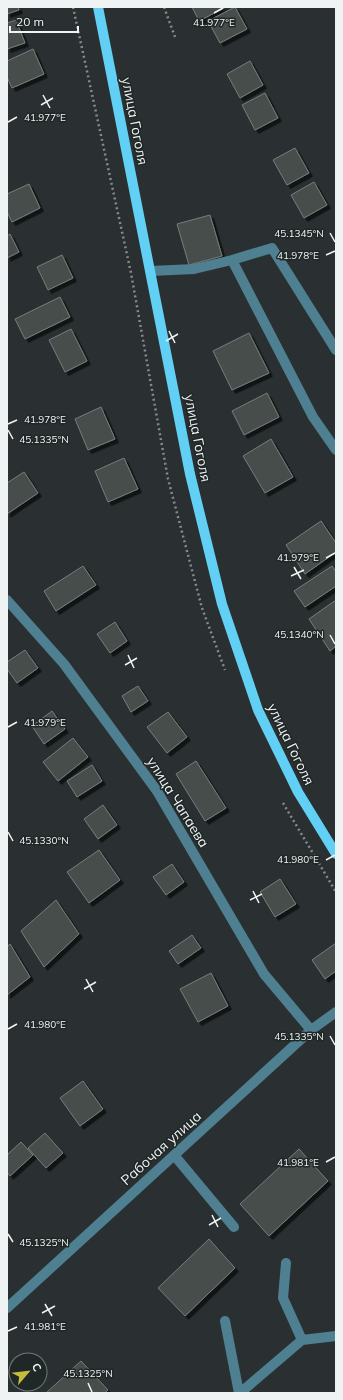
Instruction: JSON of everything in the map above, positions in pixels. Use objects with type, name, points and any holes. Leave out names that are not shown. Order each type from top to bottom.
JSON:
[{"type":"main road","name":"улица Гоголя","points":[[98,7],[190,474],[222,604],[258,710],[298,792],[336,854]]},
{"type":"street","points":[[151,272],[194,268],[232,260],[272,248],[336,350]]},
{"type":"street","points":[[232,260],[313,416],[336,450]]},
{"type":"street","name":"улица Чапаева","points":[[7,600],[64,664],[157,791],[264,974],[311,1030]]},
{"type":"street","name":"Рабочая улица","points":[[7,1308],[311,1030],[336,1012]]},
{"type":"street","points":[[174,1155],[234,1227]]},
{"type":"street","points":[[286,1263],[283,1298],[302,1340]]},
{"type":"street","points":[[225,1320],[240,1393],[302,1340],[336,1336]]},
{"type":"path","points":[[164,7],[175,37]]},
{"type":"building","points":[[7,7],[18,7],[19,10],[7,14]]},
{"type":"building","points":[[192,7],[226,7],[199,21]]},
{"type":"building","points":[[235,7],[247,29],[220,43],[208,21]]},
{"type":"building","points":[[16,20],[25,43],[7,49],[7,23]]},
{"type":"building","points":[[33,49],[44,74],[12,88],[7,77],[7,61]]},
{"type":"building","points":[[250,61],[263,85],[240,98],[227,74]]},
{"type":"building","points":[[265,93],[278,118],[255,130],[242,105]]},
{"type":"building","points":[[295,148],[309,173],[287,185],[273,160]]},
{"type":"building","points":[[314,182],[327,205],[304,218],[291,195]]},
{"type":"building","points":[[29,184],[40,208],[12,222],[7,212],[7,194]]},
{"type":"building","points":[[210,215],[222,256],[189,265],[177,224]]},
{"type":"building","points":[[10,234],[19,252],[7,258],[7,236]]},
{"type":"building","points":[[62,255],[73,278],[48,290],[37,267]]},
{"type":"building","points":[[60,297],[70,317],[25,339],[15,319]]},
{"type":"building","points":[[71,329],[87,361],[65,372],[49,340]]},
{"type":"building","points":[[249,333],[269,373],[232,390],[213,351]]},
{"type":"building","points":[[267,393],[279,417],[244,435],[232,411]]},
{"type":"building","points":[[101,407],[115,439],[88,450],[75,419]]},
{"type":"building","points":[[271,439],[293,477],[265,493],[243,456]]},
{"type":"building","points":[[124,458],[138,489],[108,502],[95,471]]},
{"type":"building","points":[[24,472],[38,493],[7,514],[7,483]]},
{"type":"building","points":[[321,521],[336,543],[336,552],[305,574],[286,545]]},
{"type":"building","points":[[83,566],[96,585],[56,611],[44,591]]},
{"type":"building","points":[[332,566],[336,572],[336,586],[305,607],[294,591]]},
{"type":"building","points":[[336,600],[336,646],[330,651],[309,619]]},
{"type":"building","points":[[115,622],[127,641],[110,653],[97,634]]},
{"type":"building","points":[[25,650],[38,668],[17,683],[7,669],[7,662]]},
{"type":"building","points":[[138,686],[148,701],[131,712],[122,696]]},
{"type":"building","points":[[52,711],[65,729],[44,744],[32,726]]},
{"type":"building","points":[[168,712],[187,737],[167,753],[147,727]]},
{"type":"building","points":[[73,738],[88,757],[58,781],[43,762]]},
{"type":"building","points":[[196,761],[226,808],[205,821],[176,774]]},
{"type":"building","points":[[92,765],[102,781],[77,797],[67,781]]},
{"type":"building","points":[[103,805],[117,825],[98,839],[84,819]]},
{"type":"building","points":[[99,850],[120,880],[89,903],[67,872]]},
{"type":"building","points":[[172,864],[184,882],[166,895],[153,877]]},
{"type":"building","points":[[280,879],[296,904],[275,917],[260,892]]},
{"type":"building","points":[[56,900],[79,934],[44,967],[21,931]]},
{"type":"building","points":[[192,935],[201,948],[178,964],[169,951]]},
{"type":"building","points":[[336,943],[336,971],[325,979],[312,960]]},
{"type":"building","points":[[10,944],[30,977],[7,995],[7,947]]},
{"type":"building","points":[[211,973],[228,1006],[198,1022],[180,989]]},
{"type":"building","points":[[83,1081],[103,1109],[80,1126],[60,1098]]},
{"type":"building","points":[[45,1133],[63,1153],[46,1168],[28,1148]]},
{"type":"building","points":[[21,1142],[33,1155],[10,1176],[7,1172],[7,1155]]},
{"type":"building","points":[[299,1149],[328,1181],[269,1236],[240,1204]]},
{"type":"building","points":[[209,1239],[235,1268],[185,1316],[158,1288]]},
{"type":"building","points":[[81,1361],[108,1390],[105,1393],[46,1393]]}]
